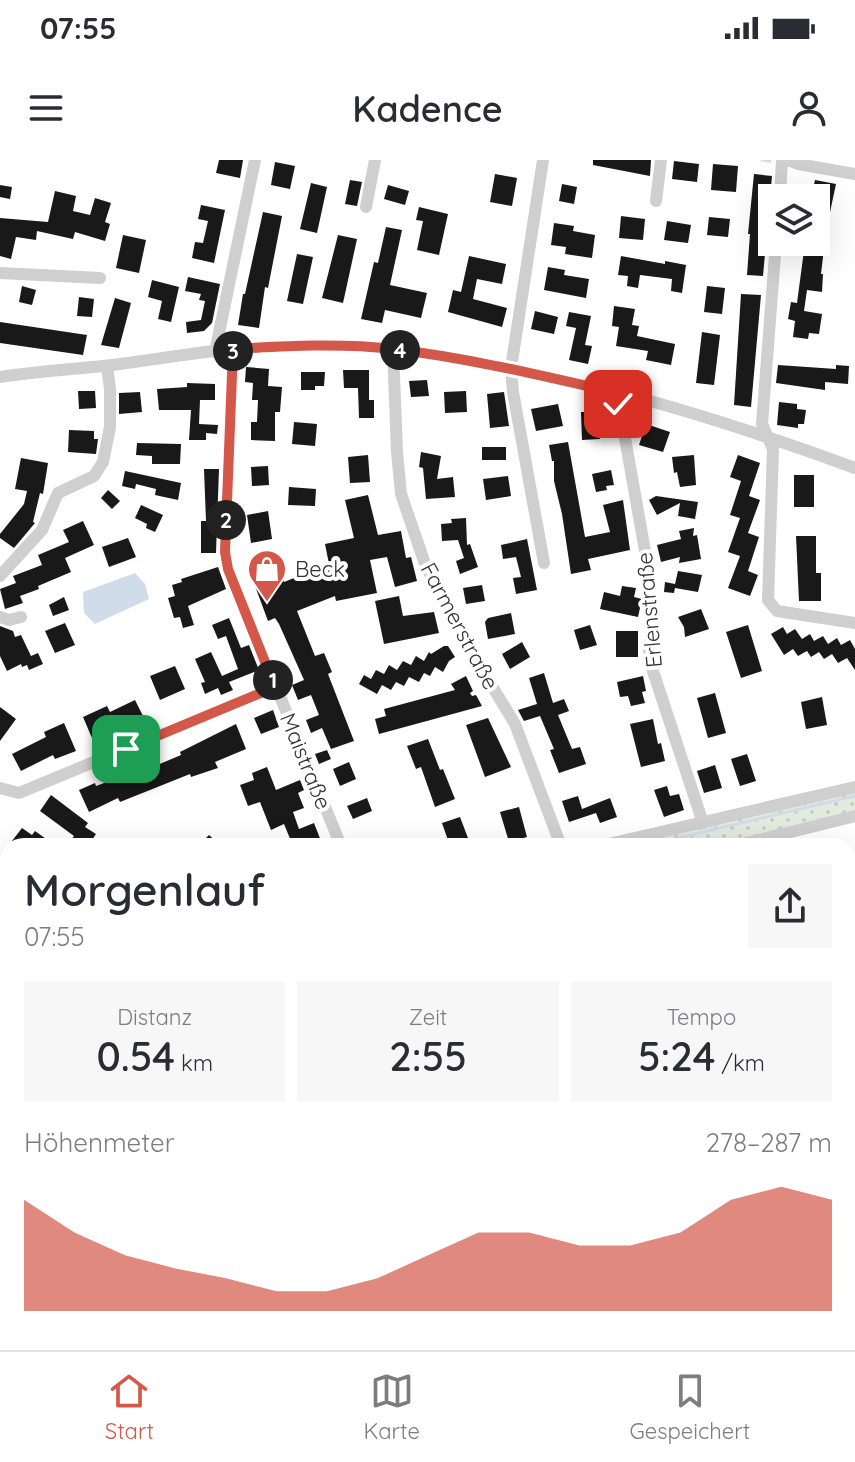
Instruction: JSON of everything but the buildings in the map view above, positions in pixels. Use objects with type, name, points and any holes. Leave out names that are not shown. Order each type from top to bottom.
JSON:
[{"type":"street","points":[[215,352],[255,160]]},
{"type":"street","points":[[366,207],[375,160]]},
{"type":"street","points":[[543,160],[511,368],[544,563]]},
{"type":"street","points":[[656,201],[661,160]]},
{"type":"street","points":[[782,184],[785,160],[855,174]]},
{"type":"street","points":[[775,256],[762,424],[773,449],[768,600],[777,611],[855,623]]},
{"type":"street","points":[[0,273],[100,278]]},
{"type":"street","points":[[0,377],[233,349],[317,344],[393,349],[511,368],[617,393],[766,435],[855,468]]},
{"type":"street","name":"Maistraße","points":[[233,349],[225,552],[228,569],[338,838]]},
{"type":"street","name":"Farmerstraße","points":[[393,349],[401,494],[424,561],[449,615],[515,724],[558,838]]},
{"type":"street","points":[[0,576],[42,530],[58,493],[94,476],[103,462],[110,427],[107,366]]},
{"type":"street","name":"Erlenstraße","points":[[617,393],[647,562],[653,619],[649,650],[652,668],[703,823]]},
{"type":"street","points":[[0,617],[9,620],[21,617]]},
{"type":"street","points":[[0,788],[19,793],[275,687]]},
{"type":"street","points":[[636,838],[855,787]]},
{"type":"street","points":[[766,838],[855,816]]},
{"type":"green space","points":[[855,791],[855,813],[752,838],[652,838]]},
{"type":"water","points":[[135,573],[145,584],[149,599],[95,624],[84,613],[83,592]]},
{"type":"waterway","points":[[762,160],[770,161]]},
{"type":"waterway","points":[[678,838],[855,796]]},
{"type":"place","name":"Beck","points":[[267,603]]},
{"type":"route","points":[[126,749],[275,687],[228,569],[225,552],[233,349],[317,344],[393,349],[511,368],[617,393],[618,404]]}]
